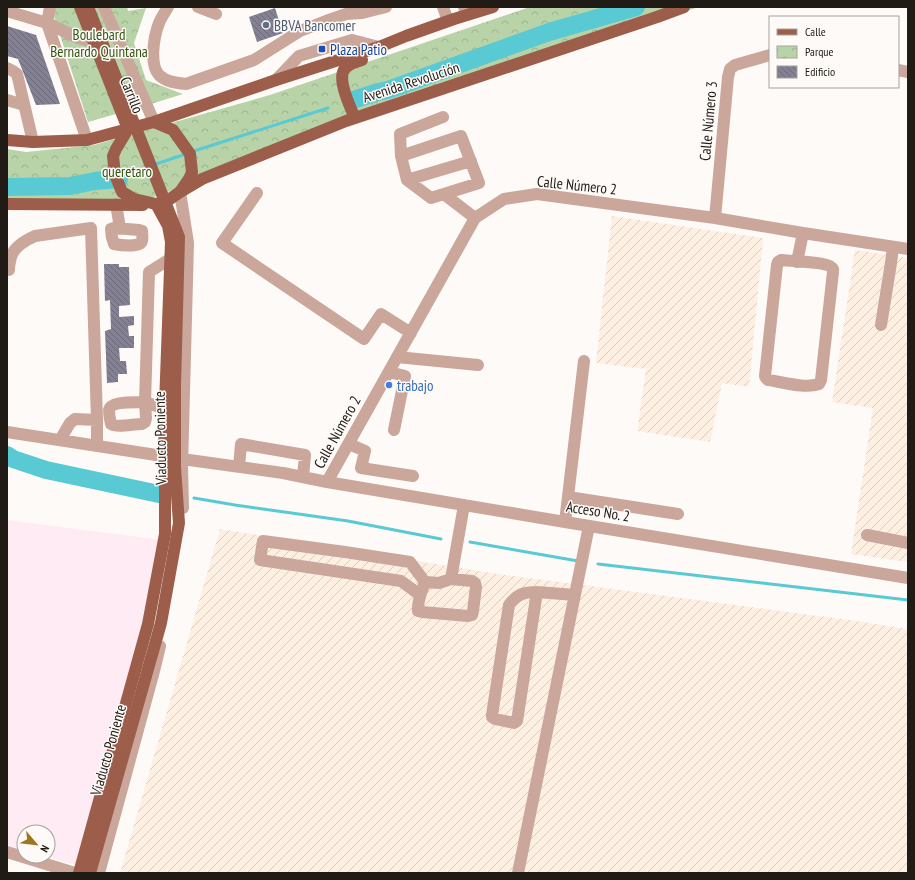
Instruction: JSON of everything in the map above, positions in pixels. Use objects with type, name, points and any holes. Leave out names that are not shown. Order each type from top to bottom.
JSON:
[{"type":"main road","name":"Carrillo","points":[[80,7],[128,129]]},
{"type":"main road","name":"Viaducto Poniente","points":[[88,7],[179,237],[175,385],[175,468],[179,523],[161,623],[90,873]]},
{"type":"main road","points":[[7,140],[33,142],[87,140],[154,122],[378,47],[448,21],[465,11],[493,7]]},
{"type":"main road","name":"Avenida Revolución","points":[[180,192],[202,179],[346,120],[353,115],[684,7]]},
{"type":"main road","points":[[353,115],[343,87],[343,71],[349,65],[396,48],[406,36]]},
{"type":"main road","points":[[7,204],[156,204],[167,201],[180,192],[191,175],[190,154],[173,130],[154,122]]},
{"type":"main road","points":[[79,873],[148,624],[165,534],[164,432],[171,242],[168,226],[156,204],[134,199],[122,192],[115,175],[113,156],[128,129]]},
{"type":"street","points":[[50,7],[47,23],[87,140]]},
{"type":"street","points":[[104,7],[154,122]]},
{"type":"street","points":[[168,7],[159,21],[157,29],[153,53],[155,70],[160,76],[168,81],[186,84],[254,60],[300,31],[346,14],[362,13],[386,7]]},
{"type":"street","points":[[198,7],[216,14]]},
{"type":"street","points":[[443,7],[448,21]]},
{"type":"street","points":[[7,11],[47,23],[78,38],[93,42]]},
{"type":"street","name":"Calle Número 3","points":[[715,218],[730,69],[735,65],[769,55]]},
{"type":"street","points":[[7,68],[17,74],[33,142]]},
{"type":"street","points":[[7,100],[24,105]]},
{"type":"street","points":[[400,156],[461,136],[479,183],[431,198],[407,180],[400,156],[400,134],[443,117]]},
{"type":"street","points":[[407,180],[471,161]]},
{"type":"street","points":[[98,873],[156,663],[173,588],[183,515],[182,463],[188,243],[180,192]]},
{"type":"street","points":[[257,193],[222,243],[364,339],[381,314],[411,333]]},
{"type":"street","points":[[445,194],[475,218]]},
{"type":"street","name":"Calle Número 2","points":[[327,482],[475,218],[504,199],[537,194],[715,218],[908,249]]},
{"type":"street","points":[[116,204],[120,228]]},
{"type":"street","points":[[9,270],[11,257],[14,250],[27,239],[35,236],[92,228],[97,446]]},
{"type":"street","points":[[797,262],[803,233]]},
{"type":"street","points":[[881,325],[893,247]]},
{"type":"street","points":[[165,409],[145,402],[149,272],[170,259]]},
{"type":"street","points":[[781,260],[797,262],[818,263],[830,266],[834,272],[821,380],[819,384],[816,385],[802,385],[768,380],[765,376],[777,265],[781,260]]},
{"type":"street","points":[[397,357],[478,365]]},
{"type":"street","points":[[565,522],[584,361]]},
{"type":"street","points":[[389,372],[405,376],[394,430]]},
{"type":"street","points":[[60,440],[70,423],[76,419],[97,420]]},
{"type":"street","points":[[7,432],[165,457],[182,463],[239,467],[241,444],[306,455],[303,478]]},
{"type":"street","points":[[349,444],[365,451],[361,468],[413,476]]},
{"type":"street","name":"Acceso No. 2","points":[[239,467],[283,473],[303,478],[908,578]]},
{"type":"street","points":[[568,497],[678,514]]},
{"type":"street","points":[[451,579],[464,505]]},
{"type":"street","points":[[518,873],[589,526]]},
{"type":"street","points":[[868,535],[908,543]]},
{"type":"street","points":[[420,595],[401,581],[260,560],[263,541],[410,562],[425,582],[440,583],[451,579],[472,581],[475,583],[476,587],[472,615],[468,616],[418,611],[420,595],[425,582]]},
{"type":"street","points":[[537,592],[517,721],[514,723],[495,719],[492,715],[509,604],[519,595],[527,592],[537,592],[575,595]]},
{"type":"street","points":[[7,852],[57,870],[75,873]]},
{"type":"shaded area","points":[[612,216],[763,238],[749,387],[722,383],[710,442],[637,431],[646,369],[596,363]]},
{"type":"shaded area","points":[[855,250],[908,258],[908,562],[851,554],[873,408],[832,402]]},
{"type":"shaded area","points":[[7,520],[162,540],[151,606],[78,866],[56,859],[56,824],[16,824],[16,848],[7,845]]},
{"type":"shaded area","points":[[220,529],[498,574],[908,629],[908,873],[120,873]]},
{"type":"green space","name":"Boulebard Bernardo Quintana","points":[[51,7],[127,7],[128,11],[146,8],[134,43],[146,80],[183,94],[88,122]]},
{"type":"green space","name":"queretaro","points":[[530,7],[699,7],[436,91],[133,205],[7,209],[7,149],[26,152],[94,145],[270,95]]},
{"type":"building","name":"BBVA Bancomer","points":[[275,8],[283,33],[257,42],[249,17]]},
{"type":"building","points":[[7,26],[36,35],[60,104],[36,105],[18,59],[7,56]]},
{"type":"building","points":[[104,264],[119,264],[119,267],[129,267],[130,305],[119,306],[119,317],[134,316],[134,325],[128,326],[129,336],[134,336],[134,348],[119,348],[120,361],[126,361],[127,374],[118,374],[118,382],[107,383],[105,331],[111,329],[110,300],[105,301]]},
{"type":"waterway","points":[[356,99],[388,90],[549,32],[636,7]]},
{"type":"waterway","points":[[191,152],[328,108]]},
{"type":"waterway","points":[[156,164],[186,154]]},
{"type":"waterway","points":[[7,187],[70,186],[95,181],[119,179]]},
{"type":"waterway","points":[[7,455],[13,459],[46,470],[159,494]]},
{"type":"waterway","points":[[194,498],[348,521],[441,539]]},
{"type":"waterway","points":[[470,542],[578,561]]},
{"type":"waterway","points":[[598,564],[908,600]]},
{"type":"place","name":"BBVA Bancomer","points":[[266,25]]},
{"type":"place","name":"Plaza Patio","points":[[322,49]]},
{"type":"place","name":"trabajo","points":[[389,385]]}]
